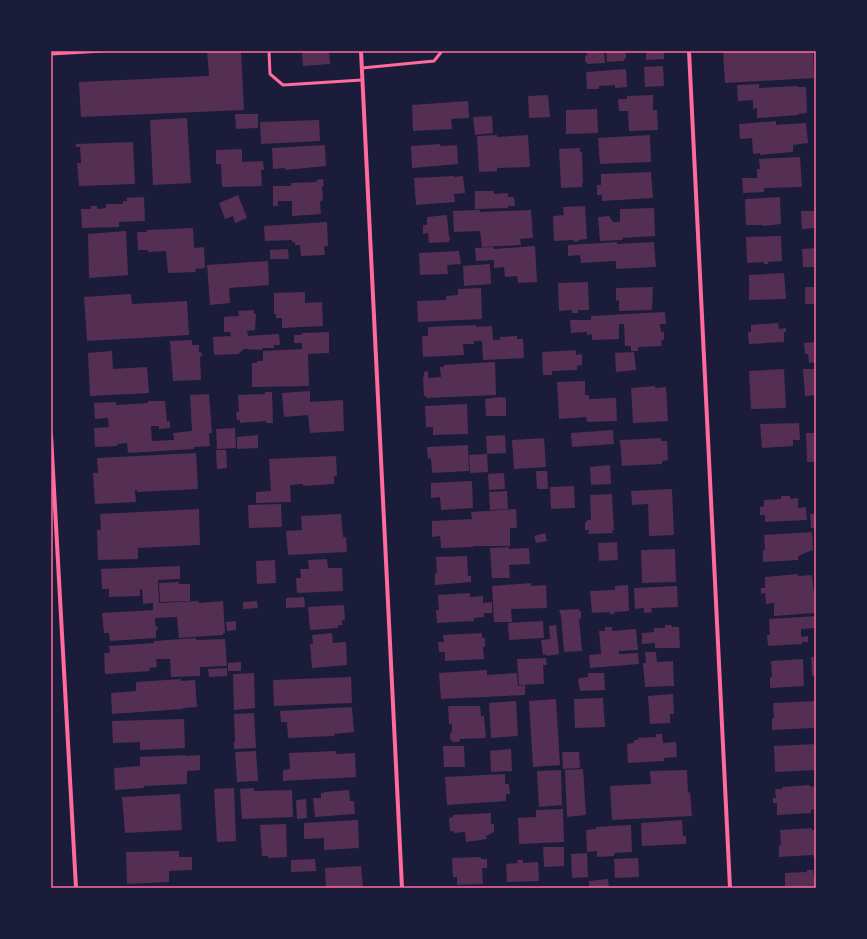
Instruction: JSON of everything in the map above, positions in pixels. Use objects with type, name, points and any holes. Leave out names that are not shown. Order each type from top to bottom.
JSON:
[{"type":"street","points":[[361,51],[402,888]]},
{"type":"street","points":[[689,51],[730,888]]},
{"type":"street","points":[[51,435],[76,888]]},
{"type":"lane","points":[[51,54],[103,51]]},
{"type":"lane","points":[[269,51],[270,74],[283,85],[362,80]]},
{"type":"lane","points":[[362,68],[434,61],[442,51]]},
{"type":"building","points":[[207,51],[241,51],[244,110],[81,117],[79,82],[209,76]]},
{"type":"building","points":[[302,51],[329,51],[330,64],[303,66]]},
{"type":"building","points":[[587,51],[604,51],[605,63],[587,64],[587,62],[585,62],[585,56],[587,55]]},
{"type":"building","points":[[606,51],[624,51],[624,53],[626,53],[626,59],[624,59],[624,61],[607,62]]},
{"type":"building","points":[[646,51],[664,51],[664,59],[646,60]]},
{"type":"building","points":[[723,51],[813,51],[814,78],[725,83]]},
{"type":"building","points":[[663,66],[664,86],[645,87],[644,67]]},
{"type":"building","points":[[626,69],[627,87],[615,88],[615,85],[599,86],[599,89],[587,89],[586,72]]},
{"type":"building","points":[[759,84],[759,88],[806,87],[807,113],[757,118],[757,108],[753,109],[753,100],[738,101],[737,85]]},
{"type":"building","points":[[548,95],[550,117],[529,118],[528,96]]},
{"type":"building","points":[[653,95],[653,110],[657,110],[658,130],[629,131],[628,111],[619,111],[618,99],[627,99],[627,96]]},
{"type":"building","points":[[468,101],[469,118],[451,119],[452,129],[413,131],[412,105]]},
{"type":"building","points":[[597,109],[598,133],[566,134],[566,110]]},
{"type":"building","points":[[235,114],[258,114],[258,128],[236,129]]},
{"type":"building","points":[[492,116],[493,133],[475,135],[473,117]]},
{"type":"building","points":[[187,118],[191,183],[153,185],[150,120]]},
{"type":"building","points":[[319,120],[320,141],[261,144],[260,122]]},
{"type":"building","points":[[776,121],[776,125],[806,123],[808,143],[793,145],[793,152],[760,155],[760,153],[753,154],[752,138],[740,139],[739,124]]},
{"type":"building","points":[[497,135],[497,137],[528,135],[530,167],[497,168],[497,171],[479,172],[477,136]]},
{"type":"building","points":[[650,135],[651,162],[600,164],[598,138]]},
{"type":"building","points":[[133,142],[135,184],[79,186],[77,163],[81,163],[80,147],[76,147],[76,144]]},
{"type":"building","points":[[440,144],[440,146],[457,145],[458,164],[412,168],[411,146]]},
{"type":"building","points":[[325,145],[326,166],[285,170],[285,168],[273,169],[272,148]]},
{"type":"building","points":[[580,148],[580,152],[582,152],[582,187],[561,188],[559,149]]},
{"type":"building","points":[[242,149],[242,162],[263,161],[264,170],[261,170],[262,186],[222,187],[221,164],[216,164],[216,150]]},
{"type":"building","points":[[800,157],[802,187],[764,188],[764,192],[743,193],[742,178],[757,178],[757,169],[760,169],[759,159]]},
{"type":"building","points":[[651,172],[653,198],[602,201],[602,195],[597,195],[597,185],[601,185],[601,174]]},
{"type":"building","points":[[463,176],[465,193],[454,194],[455,202],[416,205],[414,178]]},
{"type":"building","points":[[323,179],[323,199],[320,202],[321,214],[292,216],[292,201],[278,201],[278,206],[273,206],[273,186],[291,186],[291,183],[317,182],[316,180]]},
{"type":"building","points":[[475,191],[494,191],[494,194],[508,193],[508,197],[514,197],[515,206],[508,206],[508,208],[475,209]]},
{"type":"building","points":[[238,195],[247,218],[235,223],[233,216],[225,219],[219,203]]},
{"type":"building","points":[[144,197],[145,221],[119,222],[119,227],[82,228],[81,209],[91,209],[91,206],[97,206],[97,209],[106,208],[106,204],[123,204],[123,201],[127,201],[126,198]]},
{"type":"building","points":[[780,197],[781,224],[763,226],[746,225],[745,199]]},
{"type":"building","points":[[585,206],[587,239],[574,242],[574,240],[554,241],[553,216],[564,215],[563,207]]},
{"type":"building","points":[[654,208],[655,236],[600,241],[598,217],[609,216],[613,222],[620,222],[620,209]]},
{"type":"building","points":[[480,210],[480,212],[531,210],[533,238],[520,239],[521,245],[482,247],[480,231],[454,232],[453,211]]},
{"type":"building","points":[[801,211],[816,211],[816,228],[802,229]]},
{"type":"building","points":[[447,215],[450,237],[449,242],[429,243],[428,233],[423,234],[423,225],[427,225],[427,217]]},
{"type":"building","points":[[327,222],[328,246],[324,246],[325,255],[301,256],[300,245],[295,245],[295,242],[292,242],[292,240],[265,241],[264,226]]},
{"type":"building","points":[[193,228],[194,248],[204,247],[205,268],[195,269],[196,272],[168,273],[166,251],[148,252],[148,250],[138,250],[137,232],[147,232],[147,230]]},
{"type":"building","points":[[126,231],[128,275],[89,278],[88,234]]},
{"type":"building","points":[[781,236],[782,261],[768,262],[768,264],[764,264],[764,262],[747,263],[746,237]]},
{"type":"building","points":[[617,242],[617,244],[654,242],[656,267],[616,269],[616,261],[581,263],[580,255],[568,256],[568,245]]},
{"type":"building","points":[[535,246],[537,282],[518,283],[517,276],[505,277],[504,267],[494,268],[494,260],[476,261],[475,248],[493,247],[494,249]]},
{"type":"building","points":[[816,248],[816,267],[803,267],[802,249]]},
{"type":"building","points":[[288,249],[289,259],[270,259],[270,250]]},
{"type":"building","points":[[459,251],[461,264],[447,265],[448,274],[420,275],[419,253]]},
{"type":"building","points":[[268,261],[269,285],[229,288],[230,303],[210,305],[207,265]]},
{"type":"building","points":[[490,264],[491,284],[464,286],[463,266]]},
{"type":"building","points":[[784,273],[786,299],[749,300],[749,275]]},
{"type":"building","points":[[588,282],[589,310],[578,310],[578,313],[572,313],[572,310],[559,311],[558,283]]},
{"type":"building","points":[[653,287],[652,310],[619,311],[619,300],[616,301],[616,288]]},
{"type":"building","points":[[805,287],[816,287],[816,304],[805,304]]},
{"type":"building","points":[[481,288],[482,319],[418,322],[417,301],[446,300],[446,296],[458,295],[458,289]]},
{"type":"building","points":[[305,292],[305,303],[322,302],[323,326],[282,328],[282,318],[276,318],[276,314],[274,314],[274,293]]},
{"type":"building","points":[[131,294],[132,304],[187,301],[189,335],[87,341],[84,297]]},
{"type":"building","points":[[254,310],[254,314],[256,314],[255,330],[247,331],[248,336],[279,334],[280,345],[274,345],[274,348],[262,348],[262,350],[244,349],[238,354],[214,355],[213,337],[231,336],[230,332],[224,332],[224,317],[239,316],[238,311]]},
{"type":"building","points":[[665,312],[666,324],[660,324],[661,332],[664,332],[664,340],[661,340],[662,346],[638,347],[638,351],[631,351],[631,346],[625,346],[624,324],[619,324],[619,339],[592,340],[592,334],[587,335],[587,332],[571,333],[570,320],[591,320],[591,316]]},
{"type":"building","points":[[778,323],[779,329],[786,328],[786,332],[784,332],[784,342],[749,344],[748,332],[751,332],[751,325]]},
{"type":"building","points":[[476,325],[476,327],[492,326],[493,340],[500,340],[500,337],[517,336],[517,339],[523,339],[524,358],[483,360],[482,341],[474,341],[474,344],[463,344],[464,355],[423,357],[422,336],[428,336],[428,327]]},
{"type":"building","points":[[329,332],[329,353],[308,354],[309,386],[252,387],[252,363],[263,361],[263,351],[302,349],[302,343],[294,343],[294,335],[301,335],[302,333]]},
{"type":"building","points":[[192,340],[192,345],[199,345],[199,352],[201,352],[202,356],[200,357],[201,380],[173,381],[170,341]]},
{"type":"building","points":[[816,342],[816,362],[809,363],[808,354],[805,354],[804,343]]},
{"type":"building","points":[[576,350],[576,355],[582,354],[582,365],[577,366],[577,370],[552,371],[552,375],[543,375],[542,352]]},
{"type":"building","points":[[112,351],[113,369],[147,367],[149,393],[90,396],[88,353]]},
{"type":"building","points":[[634,352],[636,370],[616,372],[615,353]]},
{"type":"building","points":[[495,362],[496,395],[426,398],[426,396],[424,396],[424,372],[428,371],[428,378],[441,377],[440,367],[444,367],[444,365]]},
{"type":"building","points":[[784,369],[786,408],[751,409],[749,371]]},
{"type":"building","points":[[803,369],[816,369],[816,395],[805,396]]},
{"type":"building","points":[[585,381],[585,395],[589,395],[589,399],[616,398],[617,421],[587,422],[586,417],[559,419],[557,382]]},
{"type":"building","points":[[655,386],[655,388],[666,387],[668,421],[633,423],[631,388]]},
{"type":"building","points":[[310,391],[310,402],[343,400],[344,431],[310,433],[308,415],[284,417],[282,393]]},
{"type":"building","points":[[265,392],[272,392],[273,423],[266,423],[266,421],[240,423],[240,420],[237,420],[236,412],[239,412],[238,395],[265,394]]},
{"type":"building","points":[[209,394],[212,433],[209,433],[210,446],[194,447],[194,449],[128,453],[127,443],[117,444],[118,446],[95,447],[94,428],[109,427],[108,418],[95,419],[94,403],[116,402],[116,405],[148,403],[148,401],[165,401],[167,422],[170,421],[170,428],[159,429],[159,426],[151,426],[152,441],[174,440],[173,433],[192,431],[190,395]]},
{"type":"building","points":[[500,397],[506,398],[506,416],[486,416],[485,399]]},
{"type":"building","points":[[467,404],[468,434],[433,435],[433,427],[426,427],[425,406]]},
{"type":"building","points":[[799,423],[800,440],[793,440],[793,446],[762,448],[760,424]]},
{"type":"building","points":[[235,428],[236,448],[217,449],[216,429]]},
{"type":"building","points":[[613,430],[614,444],[572,447],[571,433]]},
{"type":"building","points":[[806,433],[816,433],[816,462],[807,462]]},
{"type":"building","points":[[258,435],[258,448],[237,449],[237,437]]},
{"type":"building","points":[[505,435],[506,453],[487,454],[486,436]]},
{"type":"building","points":[[544,438],[546,467],[514,469],[512,440]]},
{"type":"building","points":[[661,438],[661,441],[667,441],[668,460],[662,461],[662,464],[622,466],[620,440]]},
{"type":"building","points":[[468,445],[469,471],[432,473],[431,458],[428,459],[427,447]]},
{"type":"building","points":[[216,450],[226,450],[227,468],[217,469]]},
{"type":"building","points":[[196,453],[198,489],[137,492],[137,490],[135,490],[136,502],[95,504],[93,473],[98,473],[97,458]]},
{"type":"building","points":[[487,454],[488,472],[470,473],[469,455]]},
{"type":"building","points":[[336,456],[337,476],[334,476],[334,484],[303,486],[303,484],[290,485],[291,502],[256,503],[256,492],[271,491],[269,459]]},
{"type":"building","points":[[610,465],[611,484],[591,485],[590,467]]},
{"type":"building","points":[[536,471],[547,471],[548,489],[537,489]]},
{"type":"building","points":[[504,473],[505,489],[489,490],[488,474]]},
{"type":"building","points":[[472,481],[473,508],[441,510],[440,497],[431,498],[431,483]]},
{"type":"building","points":[[574,486],[575,508],[551,509],[550,487]]},
{"type":"building","points":[[672,489],[674,535],[649,536],[648,504],[632,505],[631,491]]},
{"type":"building","points":[[507,491],[508,509],[490,510],[489,492]]},
{"type":"building","points":[[612,494],[613,533],[588,534],[589,530],[585,530],[585,522],[587,522],[587,520],[591,520],[590,495]]},
{"type":"building","points":[[781,496],[790,496],[790,499],[798,498],[798,508],[806,507],[807,520],[765,522],[765,515],[760,515],[760,507],[764,506],[764,500],[781,499]]},
{"type":"building","points":[[281,504],[282,527],[249,528],[248,505]]},
{"type":"building","points":[[199,509],[200,545],[139,548],[138,546],[138,559],[98,560],[97,530],[101,530],[100,514]]},
{"type":"building","points":[[516,509],[517,528],[510,528],[510,546],[441,548],[440,536],[432,537],[432,521],[472,519],[471,512]]},
{"type":"building","points":[[341,514],[343,537],[346,537],[347,552],[288,555],[286,531],[302,530],[301,516]]},
{"type":"building","points":[[810,514],[816,514],[816,528],[811,528]]},
{"type":"building","points":[[812,532],[813,550],[798,556],[798,560],[763,562],[763,550],[765,550],[764,535]]},
{"type":"building","points":[[545,533],[547,541],[536,543],[534,536]]},
{"type":"building","points":[[617,542],[618,560],[599,561],[598,543]]},
{"type":"building","points":[[509,547],[509,549],[529,548],[530,564],[509,565],[510,578],[492,578],[490,548]]},
{"type":"building","points":[[675,549],[676,582],[642,583],[641,550]]},
{"type":"building","points":[[467,556],[468,576],[471,576],[471,582],[435,585],[435,573],[437,573],[436,557]]},
{"type":"building","points":[[327,559],[328,568],[342,568],[343,591],[297,593],[296,578],[301,578],[300,569],[309,569],[308,560]]},
{"type":"building","points":[[275,560],[276,583],[257,584],[256,561]]},
{"type":"building","points":[[180,566],[180,579],[158,580],[159,603],[198,601],[199,603],[223,601],[225,633],[223,633],[223,635],[179,638],[177,617],[155,618],[155,626],[157,626],[158,630],[156,630],[156,638],[110,641],[109,633],[104,633],[102,613],[153,610],[153,603],[143,604],[142,589],[140,589],[140,596],[109,597],[109,589],[102,589],[101,569]]},
{"type":"building","points":[[798,574],[798,576],[812,575],[814,594],[816,594],[816,614],[774,616],[774,603],[766,604],[765,593],[761,594],[761,588],[765,588],[765,577]]},
{"type":"building","points":[[179,582],[179,584],[190,584],[190,601],[160,602],[159,583]]},
{"type":"building","points":[[531,583],[531,586],[546,585],[547,608],[511,609],[512,622],[494,622],[492,586]]},
{"type":"building","points":[[628,585],[629,611],[614,612],[615,614],[610,614],[610,612],[592,613],[590,591],[615,590],[615,586]]},
{"type":"building","points":[[677,586],[678,607],[651,608],[652,612],[644,613],[644,608],[635,609],[634,588]]},
{"type":"building","points":[[470,593],[470,597],[483,596],[483,603],[492,602],[492,613],[484,613],[484,617],[474,618],[474,621],[437,623],[436,610],[439,610],[438,595]]},
{"type":"building","points":[[304,597],[305,607],[286,608],[286,598]]},
{"type":"building","points":[[257,601],[258,608],[243,609],[243,602]]},
{"type":"building","points":[[344,605],[345,620],[342,620],[342,625],[338,625],[338,628],[310,630],[308,607]]},
{"type":"building","points":[[579,609],[579,611],[581,611],[581,619],[579,619],[582,651],[564,652],[561,616],[559,610]]},
{"type":"building","points":[[816,616],[816,628],[801,629],[801,637],[808,636],[808,642],[802,642],[802,644],[768,646],[767,635],[770,635],[769,619]]},
{"type":"building","points":[[236,621],[236,630],[227,631],[226,622]]},
{"type":"building","points":[[543,621],[544,638],[509,640],[508,623]]},
{"type":"building","points":[[556,625],[559,654],[543,655],[541,640],[550,639],[549,626]]},
{"type":"building","points":[[665,625],[679,627],[680,648],[655,648],[655,643],[642,644],[642,633],[654,632],[654,628],[665,628]]},
{"type":"building","points":[[605,627],[612,627],[612,631],[636,629],[638,650],[619,651],[619,654],[638,653],[639,664],[590,668],[589,655],[601,654],[599,631],[605,631]]},
{"type":"building","points":[[332,633],[333,643],[346,642],[347,665],[312,668],[310,644],[313,644],[312,635]]},
{"type":"building","points":[[482,633],[482,638],[485,638],[485,647],[483,647],[484,659],[445,661],[445,652],[439,652],[438,642],[444,642],[443,635]]},
{"type":"building","points":[[196,638],[196,640],[225,639],[227,666],[200,667],[200,676],[171,677],[170,659],[156,659],[157,667],[149,668],[150,671],[105,674],[104,653],[110,653],[109,646]]},
{"type":"building","points":[[645,652],[656,652],[657,662],[673,661],[674,686],[645,687],[643,663],[646,663]]},
{"type":"building","points":[[811,657],[816,657],[816,676],[812,676]]},
{"type":"building","points":[[546,658],[547,665],[543,665],[544,684],[519,685],[517,659]]},
{"type":"building","points":[[803,659],[804,686],[770,688],[770,677],[772,677],[771,661]]},
{"type":"building","points":[[241,662],[241,671],[228,671],[228,663]]},
{"type":"building","points":[[227,668],[227,676],[209,677],[208,669]]},
{"type":"building","points":[[487,670],[487,675],[517,673],[518,686],[525,685],[525,695],[441,699],[439,673]]},
{"type":"building","points":[[254,673],[255,708],[234,710],[233,674]]},
{"type":"building","points":[[588,673],[604,673],[605,690],[580,691],[578,680],[580,678],[588,677]]},
{"type":"building","points":[[351,677],[352,703],[274,706],[273,680]]},
{"type":"building","points":[[181,679],[181,681],[195,680],[197,707],[112,714],[111,693],[136,691],[136,682]]},
{"type":"building","points":[[673,694],[674,714],[670,714],[670,723],[650,724],[648,696]]},
{"type":"building","points":[[603,698],[605,727],[575,728],[574,699]]},
{"type":"building","points":[[556,699],[560,765],[533,767],[529,701]]},
{"type":"building","points":[[516,701],[518,736],[491,738],[489,703]]},
{"type":"building","points":[[816,701],[816,721],[814,721],[814,728],[772,730],[772,718],[774,718],[773,703]]},
{"type":"building","points":[[448,706],[480,706],[481,716],[484,716],[486,738],[460,739],[459,742],[453,742],[450,739],[452,724],[449,724]]},
{"type":"building","points":[[352,707],[354,732],[334,734],[334,736],[288,738],[287,722],[281,722],[280,711]]},
{"type":"building","points":[[254,713],[256,748],[234,749],[234,714]]},
{"type":"building","points":[[184,719],[185,748],[140,750],[140,742],[113,743],[112,721]]},
{"type":"building","points":[[656,734],[662,734],[663,743],[676,742],[677,757],[664,758],[664,761],[628,763],[627,744],[634,743],[634,740],[638,740],[638,738],[656,737]]},
{"type":"building","points":[[816,744],[815,770],[775,772],[774,746]]},
{"type":"building","points":[[443,746],[464,746],[465,767],[444,767]]},
{"type":"building","points":[[511,749],[512,771],[491,772],[490,751]]},
{"type":"building","points":[[256,751],[258,781],[237,782],[235,752]]},
{"type":"building","points":[[336,751],[336,754],[355,753],[356,777],[283,781],[283,770],[290,769],[289,753]]},
{"type":"building","points":[[562,752],[579,752],[580,768],[563,769]]},
{"type":"building","points":[[200,755],[200,770],[187,771],[187,784],[144,786],[144,788],[115,790],[114,768],[140,766],[140,757]]},
{"type":"building","points":[[583,769],[586,815],[567,817],[565,770]]},
{"type":"building","points":[[561,770],[562,805],[539,807],[537,771]]},
{"type":"building","points":[[687,770],[688,793],[690,792],[692,816],[612,820],[610,786],[651,784],[650,771]]},
{"type":"building","points":[[505,774],[505,784],[509,784],[510,794],[506,794],[506,801],[447,805],[445,777]]},
{"type":"building","points":[[810,785],[810,787],[816,786],[816,809],[811,810],[811,813],[777,815],[777,803],[773,803],[773,798],[776,798],[775,789]]},
{"type":"building","points":[[234,788],[236,841],[217,842],[214,789]]},
{"type":"building","points":[[254,788],[254,791],[292,790],[293,817],[242,819],[240,789]]},
{"type":"building","points":[[349,790],[350,801],[354,801],[355,814],[315,817],[313,798],[321,798],[321,793],[324,792]]},
{"type":"building","points":[[180,794],[182,830],[125,833],[122,797]]},
{"type":"building","points":[[306,799],[307,818],[297,819],[296,800]]},
{"type":"building","points":[[563,809],[564,842],[519,844],[518,818],[536,817],[536,810]]},
{"type":"building","points":[[491,813],[491,824],[494,824],[494,832],[486,836],[487,839],[466,842],[465,832],[454,833],[453,831],[450,831],[449,818],[453,817],[453,815]]},
{"type":"building","points":[[358,820],[359,848],[324,850],[324,838],[304,839],[304,823]]},
{"type":"building","points":[[682,820],[683,836],[686,836],[686,844],[642,846],[641,823]]},
{"type":"building","points":[[286,824],[287,857],[268,858],[268,856],[262,856],[260,825]]},
{"type":"building","points":[[631,825],[632,852],[614,853],[614,856],[597,857],[597,851],[587,852],[586,830],[596,829],[596,827]]},
{"type":"building","points":[[812,828],[812,830],[816,830],[816,857],[813,857],[813,855],[779,857],[779,845],[781,845],[780,830]]},
{"type":"building","points":[[543,847],[564,847],[564,866],[544,867]]},
{"type":"building","points":[[179,851],[179,857],[192,857],[192,870],[169,871],[169,882],[127,884],[126,852]]},
{"type":"building","points":[[587,853],[588,877],[572,878],[571,854]]},
{"type":"building","points":[[481,857],[481,859],[487,859],[487,868],[482,868],[483,884],[457,885],[457,877],[453,877],[452,858]]},
{"type":"building","points":[[638,858],[639,877],[615,878],[614,859]]},
{"type":"building","points":[[315,859],[316,871],[291,872],[291,860]]},
{"type":"building","points":[[517,860],[523,860],[523,863],[538,862],[539,881],[507,882],[506,864],[518,863]]},
{"type":"building","points":[[361,866],[363,888],[326,888],[325,868]]},
{"type":"building","points":[[807,870],[813,870],[814,876],[816,876],[816,888],[785,888],[785,873],[807,872]]},
{"type":"building","points":[[608,879],[609,888],[589,888],[589,881]]}]
